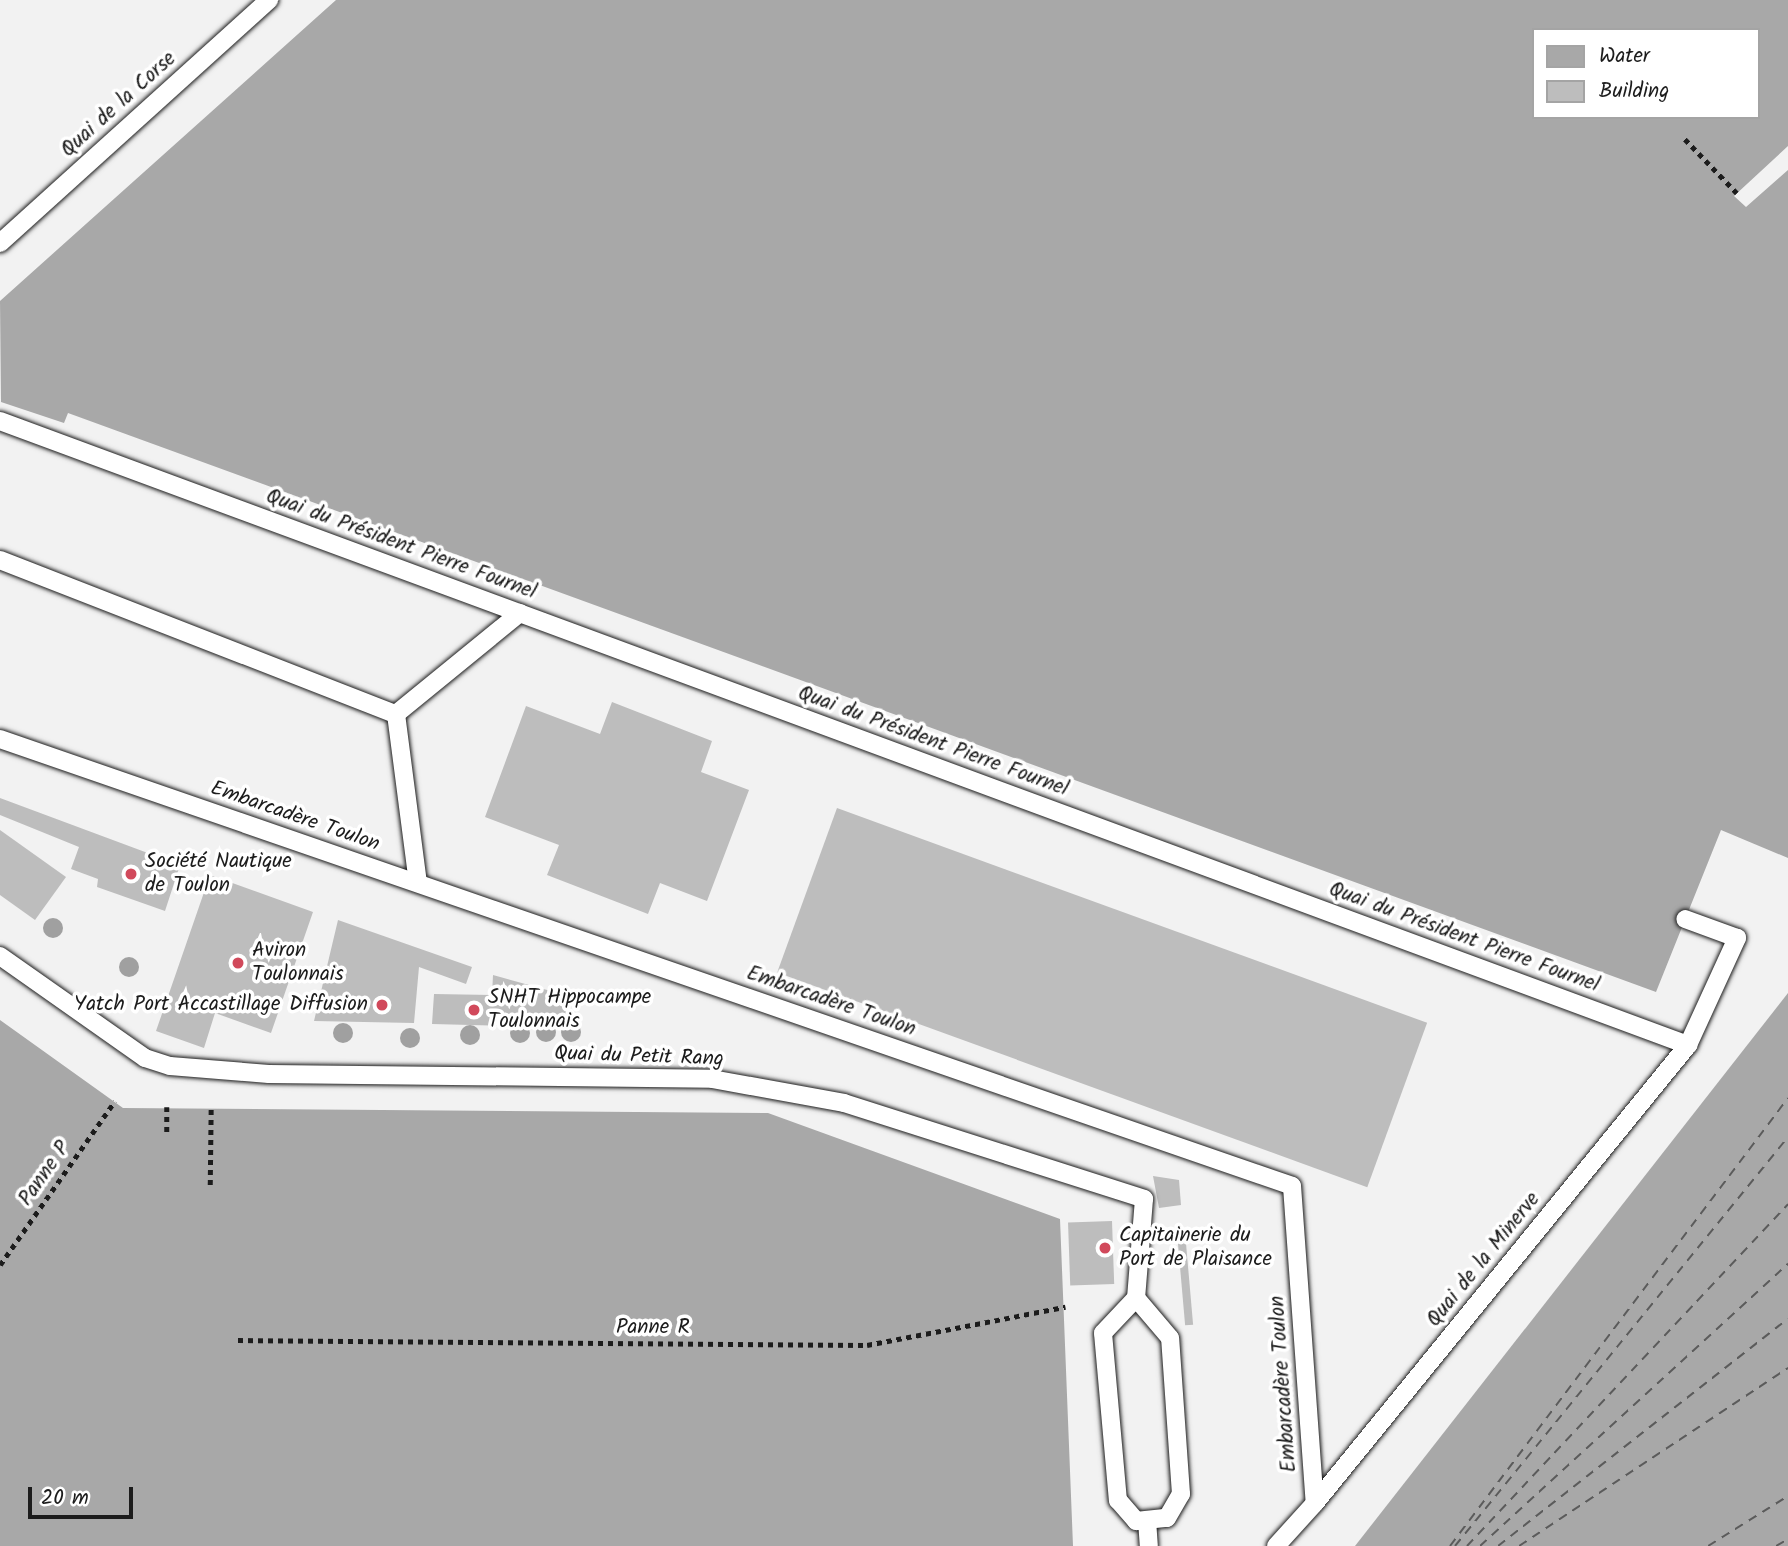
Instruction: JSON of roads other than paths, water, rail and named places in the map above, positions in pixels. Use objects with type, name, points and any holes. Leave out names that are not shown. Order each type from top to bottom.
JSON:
[{"type":"lane","name":"Quai de la Corse","points":[[0,243],[269,0]]},
{"type":"lane","name":"Quai du Président Pierre Fournel","points":[[0,421],[1688,1045]]},
{"type":"lane","points":[[0,560],[397,714]]},
{"type":"lane","points":[[397,714],[520,613]]},
{"type":"lane","points":[[397,714],[418,883]]},
{"type":"lane","name":"Embarcadère Toulon","points":[[0,739],[1292,1186],[1315,1503]]},
{"type":"lane","points":[[1685,919],[1737,938],[1688,1045]]},
{"type":"lane","name":"Quai du Petit Rang","points":[[0,956],[145,1058],[269,1073],[712,1079],[844,1103],[1144,1199],[1136,1298]]},
{"type":"lane","name":"Quai de la Minerve","points":[[1315,1503],[1688,1045]]},
{"type":"lane","points":[[1136,1298],[1170,1338],[1181,1494],[1167,1518],[1136,1521],[1118,1500],[1103,1333],[1136,1298]]},
{"type":"lane","points":[[1276,1546],[1315,1503]]},
{"type":"lane","points":[[1147,1520],[1149,1546]]},
{"type":"water","points":[[336,0],[1788,0],[1788,146],[1734,196],[1746,207],[1788,170],[1788,858],[1721,830],[1656,992],[68,413],[64,423],[1,402],[0,301]]},
{"type":"water","points":[[1788,993],[1788,1546],[1355,1546]]},
{"type":"water","points":[[0,1020],[123,1108],[768,1113],[1060,1219],[1073,1546],[0,1546]]},
{"type":"place","name":"Société Nautique de Toulon","points":[[131,874]]},
{"type":"place","name":"Aviron Toulonnais","points":[[238,963]]},
{"type":"place","name":"Yatch Port Accastillage Diffusion","points":[[382,1005]]},
{"type":"place","name":"SNHT Hippocampe Toulonnais","points":[[474,1010]]},
{"type":"place","name":"Capitainerie du Port de Plaisance","points":[[1105,1248]]}]
